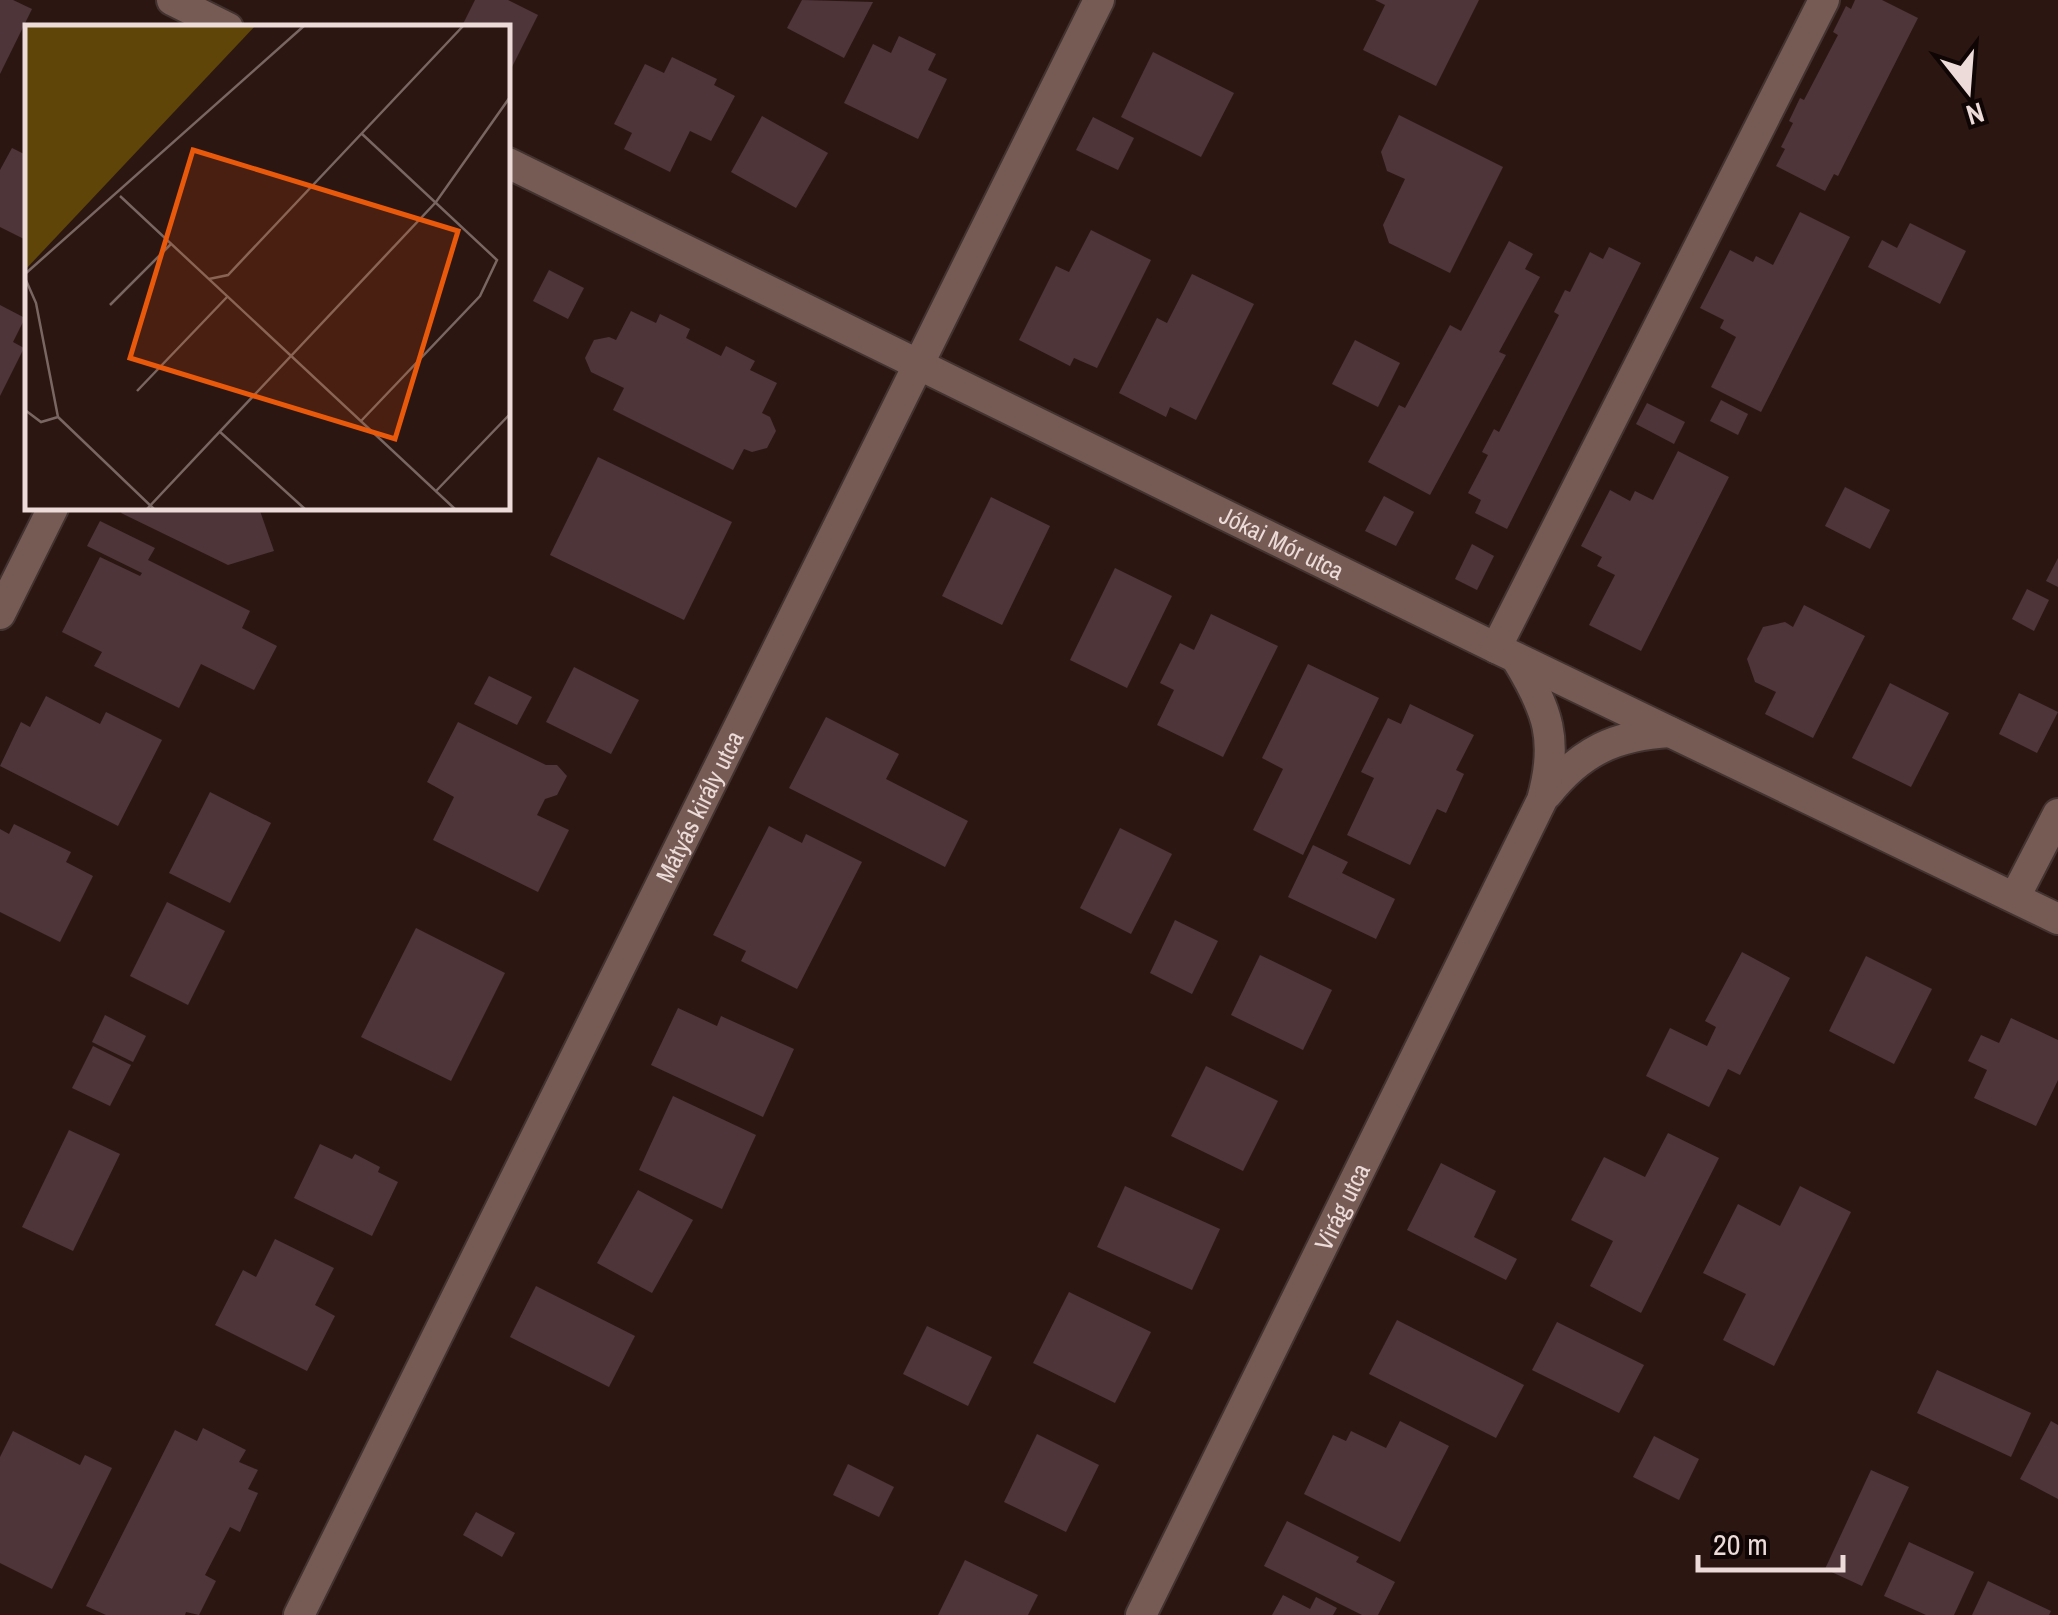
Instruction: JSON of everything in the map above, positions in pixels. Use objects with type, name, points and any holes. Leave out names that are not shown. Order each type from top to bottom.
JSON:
[{"type":"street","points":[[172,0],[222,25]]},
{"type":"street","name":"Mátyás király utca","points":[[300,1615],[1099,0]]},
{"type":"street","points":[[1506,653],[1824,0]]},
{"type":"street","name":"Jókai Mór utca","points":[[510,164],[2058,919]]},
{"type":"street","points":[[0,614],[52,510]]},
{"type":"street","name":"Virág utca","points":[[1506,653],[1537,691],[1549,725],[1552,750],[1542,800]]},
{"type":"street","name":"Virág utca","points":[[1140,1615],[1542,800],[1567,768],[1588,755],[1638,734],[1672,732]]},
{"type":"street","points":[[2015,897],[2058,814]]},
{"type":"building","points":[[0,0],[13,0],[32,9],[0,74]]},
{"type":"building","points":[[475,0],[508,0],[538,15],[510,71],[510,25],[462,25]]},
{"type":"building","points":[[802,0],[873,2],[844,58],[787,28]]},
{"type":"building","points":[[1375,0],[1479,0],[1436,86],[1363,50],[1385,5]]},
{"type":"building","points":[[1855,0],[1882,0],[1918,18],[1838,176],[1834,174],[1825,191],[1776,166],[1793,123],[1789,121],[1838,35],[1833,32],[1846,6],[1851,9]]},
{"type":"building","points":[[899,36],[936,54],[928,70],[947,79],[918,139],[844,103],[873,44],[891,53]]},
{"type":"building","points":[[1153,52],[1234,93],[1201,157],[1121,117]]},
{"type":"building","points":[[672,57],[717,79],[714,85],[735,96],[711,141],[690,131],[670,172],[624,149],[632,133],[614,124],[645,64],[664,73]]},
{"type":"building","points":[[1399,115],[1503,167],[1450,273],[1389,243],[1383,225],[1405,179],[1387,171],[1381,152]]},
{"type":"building","points":[[762,116],[828,153],[796,208],[731,172]]},
{"type":"building","points":[[1093,117],[1134,138],[1118,170],[1076,150]]},
{"type":"building","points":[[12,148],[25,154],[25,240],[0,227],[0,170]]},
{"type":"building","points":[[1800,212],[1850,237],[1761,412],[1711,387],[1736,337],[1720,328],[1724,320],[1700,308],[1730,250],[1753,262],[1756,256],[1773,265]]},
{"type":"building","points":[[1910,223],[1966,251],[1940,304],[1868,267],[1882,240],[1897,248]]},
{"type":"building","points":[[1091,230],[1151,260],[1097,368],[1074,358],[1070,366],[1019,340],[1056,266],[1069,272]]},
{"type":"building","points":[[1509,241],[1533,254],[1525,269],[1540,277],[1499,352],[1506,355],[1430,495],[1368,462],[1399,405],[1405,408],[1450,325],[1461,331]]},
{"type":"building","points":[[1609,247],[1641,263],[1507,529],[1475,513],[1481,500],[1468,493],[1488,455],[1482,452],[1494,429],[1499,432],[1559,315],[1554,312],[1565,290],[1570,292],[1590,252],[1603,259]]},
{"type":"building","points":[[549,270],[584,288],[568,319],[533,301]]},
{"type":"building","points":[[1192,274],[1254,304],[1196,420],[1170,407],[1166,417],[1119,393],[1157,318],[1167,323]]},
{"type":"building","points":[[0,305],[25,318],[13,342],[24,348],[0,396]]},
{"type":"building","points":[[631,311],[656,323],[660,314],[690,329],[686,338],[721,356],[726,346],[755,361],[750,370],[777,383],[762,413],[770,417],[776,431],[767,448],[752,452],[744,449],[733,470],[613,410],[624,388],[591,372],[585,358],[594,340],[616,340]]},
{"type":"building","points":[[1355,340],[1400,363],[1378,407],[1332,384]]},
{"type":"building","points":[[1721,400],[1748,414],[1738,435],[1710,421]]},
{"type":"building","points":[[1647,403],[1685,422],[1674,444],[1636,424]]},
{"type":"building","points":[[1678,451],[1729,477],[1641,651],[1589,625],[1615,575],[1597,566],[1602,557],[1581,546],[1610,490],[1630,501],[1635,491],[1653,500]]},
{"type":"building","points":[[598,457],[732,522],[684,620],[550,555]]},
{"type":"building","points":[[1845,487],[1890,510],[1870,549],[1825,526]]},
{"type":"building","points":[[1384,496],[1414,512],[1396,546],[1365,531]]},
{"type":"building","points":[[991,497],[1050,526],[1002,625],[942,596]]},
{"type":"building","points":[[260,510],[274,551],[228,565],[121,513]]},
{"type":"building","points":[[100,521],[155,548],[148,560],[250,611],[242,628],[277,646],[254,690],[201,664],[179,708],[94,666],[102,652],[62,632],[100,557],[140,576],[142,573],[87,546]]},
{"type":"building","points":[[1472,544],[1494,556],[1477,590],[1455,579]]},
{"type":"building","points":[[2058,558],[2058,587],[2046,581]]},
{"type":"building","points":[[1115,568],[1172,596],[1127,688],[1070,660]]},
{"type":"building","points":[[2027,589],[2049,600],[2034,631],[2012,619]]},
{"type":"building","points":[[1804,605],[1865,636],[1813,738],[1765,714],[1776,692],[1755,682],[1747,659],[1763,627],[1785,622],[1793,627]]},
{"type":"building","points":[[1211,614],[1278,646],[1223,757],[1157,725],[1174,690],[1160,683],[1180,643],[1194,650]]},
{"type":"building","points":[[1308,664],[1379,698],[1303,855],[1253,830],[1283,769],[1262,758]]},
{"type":"building","points":[[574,667],[639,700],[611,754],[546,722]]},
{"type":"building","points":[[489,676],[532,697],[517,725],[474,704]]},
{"type":"building","points":[[1890,683],[1949,713],[1911,787],[1852,758]]},
{"type":"building","points":[[2019,693],[2058,712],[2037,753],[1999,734]]},
{"type":"building","points":[[46,696],[100,724],[106,712],[162,740],[118,826],[0,766],[21,722],[30,727]]},
{"type":"building","points":[[1410,704],[1474,735],[1456,770],[1464,774],[1446,813],[1437,809],[1410,865],[1347,835],[1374,778],[1361,772],[1388,718],[1401,724]]},
{"type":"building","points":[[826,717],[899,754],[886,779],[968,821],[945,867],[789,788]]},
{"type":"building","points":[[458,722],[546,765],[557,765],[567,776],[557,795],[545,799],[537,815],[569,830],[538,892],[433,840],[454,797],[427,782]]},
{"type":"building","points":[[210,792],[271,823],[230,903],[169,873]]},
{"type":"building","points":[[14,824],[71,852],[66,862],[93,876],[60,942],[0,912],[0,829],[9,834]]},
{"type":"building","points":[[769,826],[802,843],[806,834],[862,862],[797,989],[741,961],[746,951],[713,935]]},
{"type":"building","points":[[1120,828],[1172,854],[1131,934],[1080,908]]},
{"type":"building","points":[[1313,845],[1348,862],[1342,873],[1395,899],[1376,939],[1288,897]]},
{"type":"building","points":[[167,902],[225,931],[188,1005],[130,976]]},
{"type":"building","points":[[1175,920],[1218,941],[1192,994],[1150,973]]},
{"type":"building","points":[[416,928],[505,973],[451,1081],[361,1037]]},
{"type":"building","points":[[1742,952],[1790,978],[1740,1075],[1728,1069],[1709,1107],[1646,1076],[1670,1028],[1707,1046],[1716,1027],[1705,1021]]},
{"type":"building","points":[[1260,955],[1332,990],[1303,1050],[1231,1015]]},
{"type":"building","points":[[1866,956],[1932,989],[1894,1064],[1829,1031]]},
{"type":"building","points":[[678,1008],[717,1026],[721,1016],[794,1049],[763,1117],[651,1065]]},
{"type":"building","points":[[105,1015],[146,1036],[133,1062],[92,1042]]},
{"type":"building","points":[[2011,1018],[2058,1040],[2058,1080],[2036,1126],[1974,1098],[1987,1070],[1968,1061],[1981,1035],[1999,1043]]},
{"type":"building","points":[[93,1046],[131,1065],[110,1106],[72,1088]]},
{"type":"building","points":[[1206,1066],[1278,1101],[1243,1171],[1171,1136]]},
{"type":"building","points":[[673,1096],[756,1135],[722,1209],[639,1170]]},
{"type":"building","points":[[69,1130],[120,1154],[73,1251],[22,1227]]},
{"type":"building","points":[[1668,1133],[1719,1158],[1641,1313],[1590,1286],[1613,1241],[1571,1220],[1604,1157],[1645,1177]]},
{"type":"building","points":[[320,1144],[352,1159],[355,1154],[398,1182],[372,1236],[294,1198]]},
{"type":"building","points":[[1441,1163],[1496,1191],[1474,1237],[1517,1259],[1506,1280],[1407,1230]]},
{"type":"building","points":[[1125,1186],[1220,1229],[1192,1290],[1097,1247]]},
{"type":"building","points":[[1800,1186],[1851,1212],[1774,1366],[1723,1340],[1746,1294],[1703,1273],[1738,1204],[1780,1226]]},
{"type":"building","points":[[638,1190],[693,1220],[652,1293],[597,1263]]},
{"type":"building","points":[[275,1239],[334,1268],[315,1305],[335,1316],[307,1371],[215,1325],[243,1270],[256,1277]]},
{"type":"building","points":[[536,1286],[635,1336],[609,1387],[510,1337]]},
{"type":"building","points":[[1069,1292],[1151,1332],[1115,1403],[1033,1363]]},
{"type":"building","points":[[1397,1320],[1524,1385],[1496,1438],[1369,1374]]},
{"type":"building","points":[[1557,1322],[1644,1365],[1619,1413],[1532,1370]]},
{"type":"building","points":[[927,1326],[992,1357],[968,1406],[903,1374]]},
{"type":"building","points":[[1937,1370],[2031,1413],[2011,1457],[1917,1413]]},
{"type":"building","points":[[1400,1421],[1449,1446],[1400,1542],[1304,1494],[1333,1435],[1346,1441],[1351,1431],[1386,1448]]},
{"type":"building","points":[[2051,1421],[2058,1425],[2058,1499],[2020,1479]]},
{"type":"building","points":[[203,1428],[246,1450],[239,1462],[258,1470],[248,1489],[258,1493],[240,1532],[230,1527],[205,1575],[216,1581],[199,1615],[106,1615],[86,1606],[175,1430],[197,1441]]},
{"type":"building","points":[[13,1431],[80,1465],[85,1455],[112,1468],[52,1589],[0,1563],[0,1457]]},
{"type":"building","points":[[1037,1434],[1099,1465],[1066,1532],[1004,1502]]},
{"type":"building","points":[[1654,1436],[1699,1459],[1679,1500],[1633,1477]]},
{"type":"building","points":[[848,1464],[894,1487],[879,1517],[833,1495]]},
{"type":"building","points":[[1871,1470],[1909,1487],[1862,1586],[1825,1569]]},
{"type":"building","points":[[476,1512],[515,1533],[502,1557],[463,1535]]},
{"type":"building","points":[[1287,1521],[1359,1557],[1356,1562],[1395,1582],[1378,1615],[1362,1615],[1264,1566]]},
{"type":"building","points":[[1909,1542],[1974,1572],[1954,1615],[1926,1615],[1884,1596]]},
{"type":"building","points":[[965,1560],[1038,1595],[1028,1615],[938,1615]]},
{"type":"building","points":[[1988,1581],[2051,1611],[2049,1615],[1972,1615]]},
{"type":"building","points":[[1283,1595],[1310,1609],[1316,1597],[1337,1608],[1333,1615],[1272,1615]]}]
